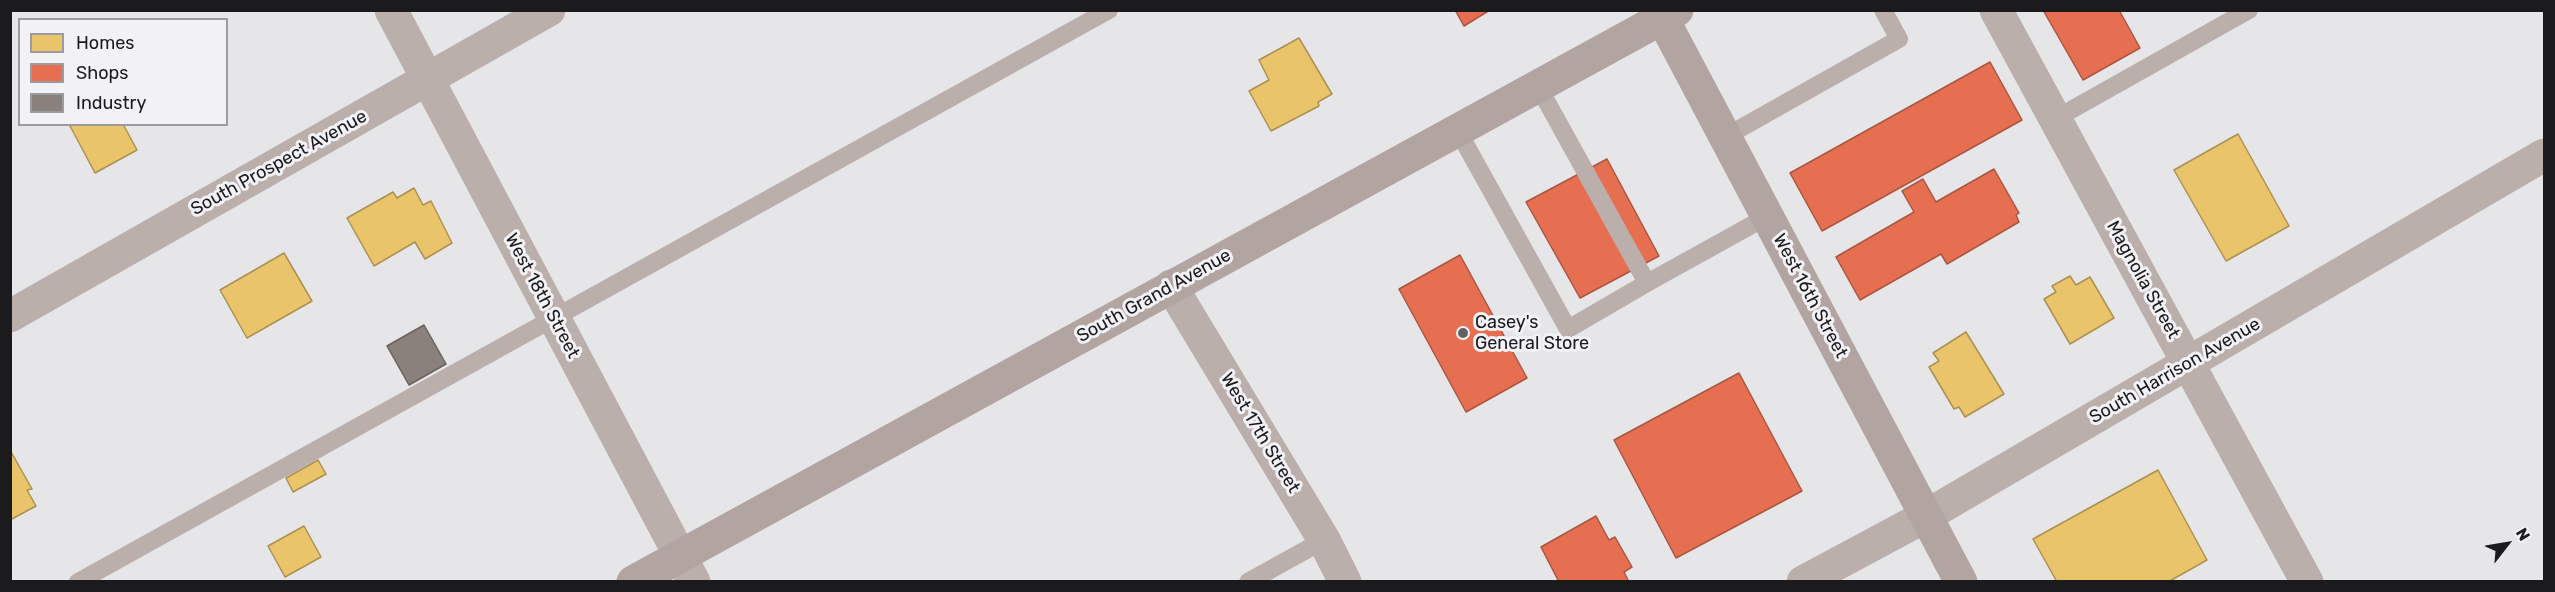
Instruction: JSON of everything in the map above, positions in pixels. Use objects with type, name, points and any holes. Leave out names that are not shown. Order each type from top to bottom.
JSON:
[{"type":"street","name":"West 18th Street","points":[[391,10],[687,568]]},
{"type":"street","name":"South Prospect Avenue","points":[[10,316],[549,10]]},
{"type":"street","name":"Magnolia Street","points":[[1996,10],[2307,582]]},
{"type":"street","name":"West 16th Street","points":[[1666,13],[1725,137],[1961,582]]},
{"type":"street","name":"South Grand Avenue","points":[[633,582],[687,568],[1171,286],[1538,86],[1666,13]]},
{"type":"street","name":"South Harrison Avenue","points":[[1803,582],[1926,516],[2544,155]]},
{"type":"street","name":"West 17th Street","points":[[1171,286],[1324,540],[1345,582]]},
{"type":"lane","points":[[78,582],[1109,10]]},
{"type":"lane","points":[[1725,137],[1899,39],[1883,10]]},
{"type":"lane","points":[[2055,119],[2249,10]]},
{"type":"lane","points":[[1538,86],[1647,283]]},
{"type":"lane","points":[[1458,130],[1568,329],[1768,216]]},
{"type":"lane","points":[[1248,582],[1324,540]]},
{"type":"building: Homes","points":[[1299,38],[1332,94],[1318,102],[1319,106],[1271,131],[1249,91],[1269,80],[1259,60]]},
{"type":"building: Homes","points":[[70,126],[124,126],[137,150],[95,173]]},
{"type":"building: Homes","points":[[2238,134],[2289,226],[2226,261],[2174,170]]},
{"type":"building: Homes","points":[[414,188],[423,205],[431,201],[452,243],[425,259],[415,242],[374,266],[347,218],[393,192],[397,198]]},
{"type":"building: Homes","points":[[284,253],[312,301],[247,338],[220,290]]},
{"type":"building: Homes","points":[[2070,276],[2076,285],[2090,277],[2114,318],[2070,344],[2044,299],[2056,292],[2052,286]]},
{"type":"building: Homes","points":[[1966,332],[2004,394],[1965,417],[1959,407],[1954,409],[1929,367],[1939,361],[1933,353]]},
{"type":"building: Homes","points":[[10,450],[32,489],[27,490],[36,506],[10,520]]},
{"type":"building: Homes","points":[[318,460],[326,474],[293,492],[286,478]]},
{"type":"building: Homes","points":[[2158,470],[2207,560],[2168,582],[2057,582],[2033,539]]},
{"type":"building: Homes","points":[[304,526],[321,557],[285,577],[268,546]]},
{"type":"building: Shops","points":[[1455,10],[1490,10],[1464,26]]},
{"type":"building: Shops","points":[[2043,10],[2119,10],[2140,48],[2083,80]]},
{"type":"building: Shops","points":[[1990,62],[2022,120],[1822,231],[1790,173]]},
{"type":"building: Shops","name":"Casey's General Store","points":[[1607,159],[1659,256],[1580,298],[1526,202]]},
{"type":"building: Shops","points":[[1994,169],[2019,213],[2016,215],[2019,222],[1947,264],[1941,254],[1860,300],[1836,257],[1914,212],[1902,191],[1923,179],[1936,202]]},
{"type":"building: Shops","name":"Casey's General Store","points":[[1460,255],[1527,378],[1466,412],[1399,289]]},
{"type":"building: Shops","points":[[1739,373],[1802,491],[1676,558],[1614,440]]},
{"type":"building: Shops","points":[[1596,516],[1609,540],[1615,537],[1632,567],[1624,572],[1629,582],[1559,582],[1541,547]]},
{"type":"building: Industry","points":[[424,325],[446,364],[409,385],[387,346]]},
{"type":"place","name":"Casey's General Store","points":[[1463,333]]}]
